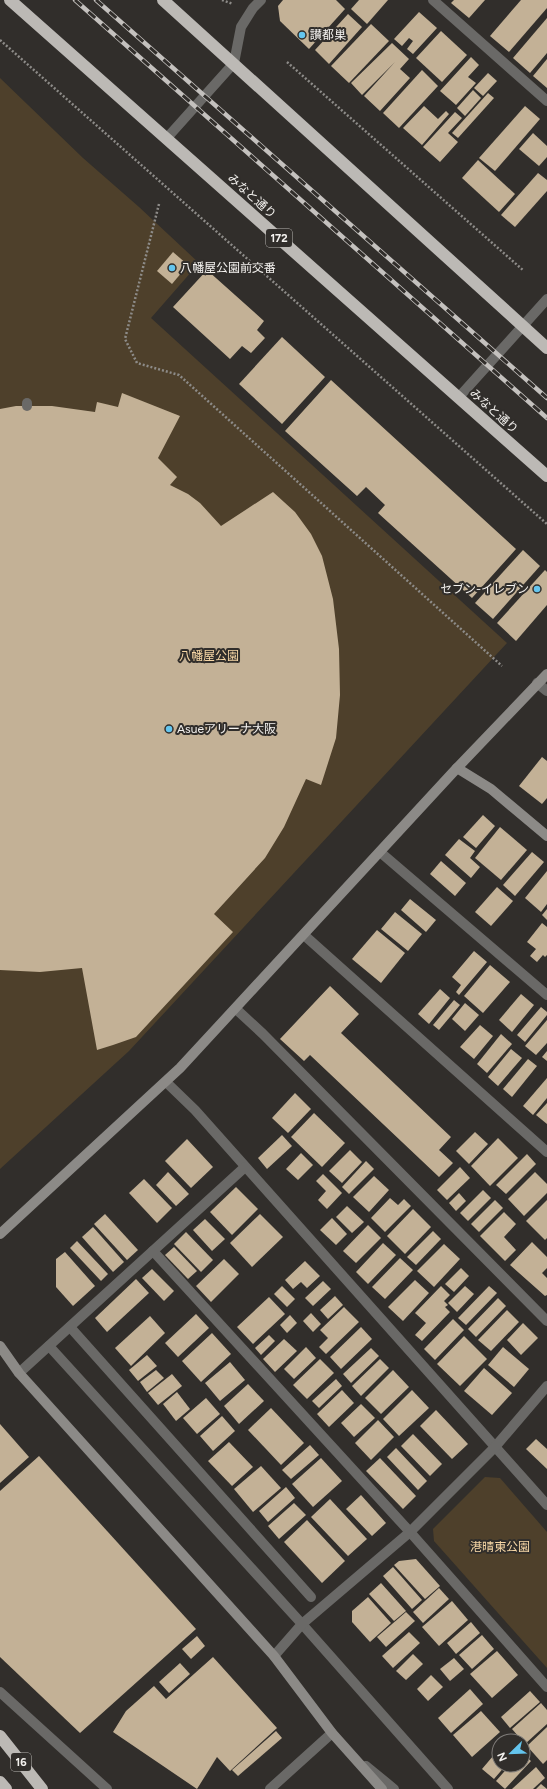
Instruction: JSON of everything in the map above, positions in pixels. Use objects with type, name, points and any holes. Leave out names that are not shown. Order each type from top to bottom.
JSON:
[{"type":"highway","name":"みなと通り","points":[[10,0],[547,476]]},
{"type":"highway","points":[[163,0],[547,348]]},
{"type":"highway","name":"16","points":[[0,1736],[42,1789]]},
{"type":"highway","name":"16","points":[[0,1782],[6,1789]]},
{"type":"street","points":[[166,139],[234,63],[241,27],[253,8],[261,0]]},
{"type":"street","points":[[433,0],[547,101]]},
{"type":"street","points":[[459,398],[547,299]]},
{"type":"street","points":[[0,1234],[166,1082],[236,1009],[457,768],[547,674]]},
{"type":"street","points":[[537,684],[547,691]]},
{"type":"street","points":[[457,768],[491,789],[547,836]]},
{"type":"street","points":[[380,852],[547,995]]},
{"type":"street","points":[[304,935],[547,1152]]},
{"type":"street","points":[[236,1009],[264,1034],[547,1321]]},
{"type":"street","points":[[166,1082],[195,1110],[547,1506]]},
{"type":"street","points":[[19,1373],[245,1168]]},
{"type":"street","points":[[153,1251],[410,1532],[547,1687]]},
{"type":"street","points":[[70,1327],[311,1597]]},
{"type":"street","points":[[0,1346],[19,1373],[274,1656],[332,1732],[382,1789]]},
{"type":"street","points":[[49,1346],[302,1624],[448,1789]]},
{"type":"street","points":[[274,1656],[302,1624],[410,1532],[495,1447],[547,1386]]},
{"type":"street","points":[[0,1692],[107,1789]]},
{"type":"street","points":[[270,1789],[332,1732]]},
{"type":"street","points":[[353,1756],[394,1789]]},
{"type":"path","points":[[222,0],[233,4]]},
{"type":"path","points":[[0,40],[547,524]]},
{"type":"path","points":[[287,62],[524,271]]},
{"type":"path","points":[[159,204],[125,339],[137,363],[180,375],[502,666]]},
{"type":"green space","name":"八幡屋公園","points":[[0,78],[83,158],[139,207],[199,263],[151,318],[507,643],[129,1051],[0,1169]]},
{"type":"green space","name":"港晴東公園","points":[[485,1477],[500,1478],[547,1532],[547,1668],[434,1541],[433,1529]]},
{"type":"building","points":[[283,0],[336,0],[345,9],[309,49],[280,21],[278,6]]},
{"type":"building","points":[[359,0],[388,0],[367,24],[351,9]]},
{"type":"building","points":[[454,0],[485,0],[469,18],[451,3]]},
{"type":"building","points":[[521,0],[547,0],[547,8],[509,52],[490,36]]},
{"type":"building","points":[[419,12],[437,28],[413,54],[407,49],[413,41],[409,38],[402,46],[394,39]]},
{"type":"building","points":[[348,14],[362,27],[329,64],[315,50]]},
{"type":"building","points":[[547,18],[547,53],[530,73],[513,58]]},
{"type":"building","points":[[371,24],[389,41],[349,83],[331,66]]},
{"type":"building","points":[[441,31],[467,55],[442,82],[416,58]]},
{"type":"building","points":[[392,43],[409,59],[400,69],[410,78],[380,111],[364,96],[395,62],[362,95],[351,83]]},
{"type":"building","points":[[471,57],[479,65],[468,77],[476,83],[456,105],[440,91]]},
{"type":"building","points":[[547,59],[547,88],[533,76]]},
{"type":"building","points":[[422,70],[438,86],[399,128],[383,113]]},
{"type":"building","points":[[488,73],[497,81],[483,96],[474,88]]},
{"type":"building","points":[[473,90],[481,98],[465,116],[457,108]]},
{"type":"building","points":[[488,93],[494,98],[458,138],[452,133]]},
{"type":"building","points":[[424,106],[438,119],[446,111],[449,114],[422,145],[403,128]]},
{"type":"building","points":[[525,106],[540,119],[495,171],[479,158]]},
{"type":"building","points":[[455,112],[462,118],[448,133],[458,142],[440,162],[423,147]]},
{"type":"building","points":[[533,133],[547,146],[547,157],[539,166],[519,149]]},
{"type":"building","points":[[478,160],[515,194],[499,212],[462,178]]},
{"type":"building","points":[[538,173],[547,180],[547,191],[515,227],[501,215]]},
{"type":"building","name":"八幡屋公園前交番","points":[[173,252],[188,265],[172,284],[157,271]]},
{"type":"building","points":[[207,270],[264,321],[257,330],[265,338],[251,353],[242,346],[230,359],[173,307]]},
{"type":"building","points":[[282,337],[325,377],[282,424],[239,384]]},
{"type":"building","points":[[331,380],[516,549],[472,598],[378,513],[385,505],[366,487],[357,496],[285,431]]},
{"type":"building","name":"Asueアリーナ大阪","points":[[122,393],[180,416],[158,458],[177,477],[170,485],[188,494],[200,503],[221,526],[273,492],[295,512],[311,534],[322,556],[333,599],[339,649],[340,695],[336,738],[321,785],[306,779],[284,827],[265,858],[214,914],[233,932],[136,1037],[97,1050],[82,968],[40,972],[0,970],[0,409],[16,406],[52,406],[95,412],[97,402],[118,407]]},
{"type":"building","points":[[523,550],[540,566],[493,619],[475,603]]},
{"type":"building","name":"セブン-イレブン","points":[[545,570],[547,572],[547,605],[516,641],[497,623]]},
{"type":"building","points":[[542,757],[547,761],[547,798],[542,804],[519,786]]},
{"type":"building","points":[[483,815],[495,826],[476,848],[463,837]]},
{"type":"building","points":[[500,827],[527,850],[501,880],[475,858]]},
{"type":"building","points":[[459,839],[475,851],[470,858],[480,867],[471,878],[445,855]]},
{"type":"building","points":[[532,852],[544,862],[515,896],[503,885]]},
{"type":"building","points":[[441,861],[466,883],[455,896],[430,874]]},
{"type":"building","points":[[547,871],[547,904],[541,912],[525,898]]},
{"type":"building","points":[[497,887],[513,901],[491,926],[475,912]]},
{"type":"building","points":[[410,899],[436,920],[426,932],[401,910]]},
{"type":"building","points":[[547,909],[547,920],[542,915]]},
{"type":"building","points":[[395,912],[422,934],[408,951],[381,929]]},
{"type":"building","points":[[542,923],[547,927],[547,955],[545,957],[543,955],[537,962],[530,956],[536,949],[527,942]]},
{"type":"building","points":[[377,930],[405,953],[381,983],[352,959]]},
{"type":"building","points":[[474,951],[487,962],[459,995],[456,992],[461,985],[452,977]]},
{"type":"building","points":[[490,965],[510,982],[483,1013],[464,996]]},
{"type":"building","points":[[330,986],[359,1014],[341,1033],[451,1137],[439,1150],[453,1163],[439,1177],[310,1055],[304,1061],[280,1039]]},
{"type":"building","points":[[440,989],[450,998],[429,1024],[418,1014]]},
{"type":"building","points":[[521,994],[534,1005],[512,1032],[499,1020]]},
{"type":"building","points":[[454,1000],[460,1005],[439,1030],[433,1025]]},
{"type":"building","points":[[465,1003],[479,1015],[465,1031],[452,1019]]},
{"type":"building","points":[[541,1007],[547,1012],[547,1015],[525,1042],[517,1035]]},
{"type":"building","points":[[547,1020],[547,1043],[536,1055],[525,1046]]},
{"type":"building","points":[[480,1025],[493,1036],[474,1059],[460,1047]]},
{"type":"building","points":[[501,1034],[512,1044],[487,1073],[477,1064]]},
{"type":"building","points":[[511,1049],[522,1058],[498,1086],[488,1077]]},
{"type":"building","points":[[547,1051],[547,1061],[542,1057]]},
{"type":"building","points":[[528,1059],[537,1066],[512,1097],[503,1089]]},
{"type":"building","points":[[547,1078],[547,1098],[533,1115],[523,1106]]},
{"type":"building","points":[[295,1093],[311,1109],[288,1133],[272,1118]]},
{"type":"building","points":[[547,1103],[547,1124],[536,1115]]},
{"type":"building","points":[[314,1113],[345,1143],[322,1167],[291,1137]]},
{"type":"building","points":[[475,1132],[488,1144],[469,1164],[456,1151]]},
{"type":"building","points":[[282,1135],[292,1146],[267,1169],[258,1158]]},
{"type":"building","points":[[498,1138],[518,1158],[490,1186],[471,1166]]},
{"type":"building","points":[[187,1139],[213,1167],[191,1188],[165,1161]]},
{"type":"building","points":[[350,1150],[362,1162],[342,1183],[329,1171]]},
{"type":"building","points":[[301,1153],[313,1165],[298,1180],[286,1169]]},
{"type":"building","points":[[527,1154],[536,1164],[506,1194],[496,1185]]},
{"type":"building","points":[[366,1161],[374,1169],[349,1194],[342,1187]]},
{"type":"building","points":[[460,1167],[470,1178],[447,1200],[437,1190]]},
{"type":"building","points":[[168,1172],[189,1194],[176,1206],[156,1185]]},
{"type":"building","points":[[535,1172],[547,1184],[547,1193],[524,1216],[508,1199]]},
{"type":"building","points":[[323,1174],[342,1193],[327,1209],[318,1200],[326,1191],[316,1181]]},
{"type":"building","points":[[374,1176],[389,1190],[369,1212],[353,1197]]},
{"type":"building","points":[[144,1179],[172,1208],[157,1223],[129,1193]]},
{"type":"building","points":[[236,1187],[258,1209],[232,1235],[210,1212]]},
{"type":"building","points":[[483,1190],[491,1198],[468,1221],[460,1213]]},
{"type":"building","points":[[459,1193],[466,1201],[456,1211],[449,1203]]},
{"type":"building","points":[[390,1198],[398,1205],[404,1199],[411,1206],[385,1232],[371,1218]]},
{"type":"building","points":[[495,1200],[503,1208],[479,1232],[471,1224]]},
{"type":"building","points":[[547,1200],[547,1238],[545,1240],[526,1221]]},
{"type":"building","points":[[347,1206],[364,1222],[352,1233],[336,1217]]},
{"type":"building","points":[[413,1209],[431,1227],[405,1254],[387,1236]]},
{"type":"building","points":[[504,1212],[516,1224],[504,1237],[516,1250],[505,1261],[480,1236]]},
{"type":"building","points":[[105,1214],[138,1250],[127,1260],[94,1224]]},
{"type":"building","points":[[260,1214],[283,1237],[252,1267],[230,1243]]},
{"type":"building","points":[[332,1218],[347,1234],[336,1245],[320,1230]]},
{"type":"building","points":[[205,1219],[225,1239],[212,1251],[193,1230]]},
{"type":"building","points":[[368,1225],[381,1238],[356,1263],[343,1251]]},
{"type":"building","points":[[93,1227],[124,1262],[113,1272],[82,1237]]},
{"type":"building","points":[[433,1231],[441,1239],[416,1265],[407,1257]]},
{"type":"building","points":[[186,1232],[213,1260],[201,1272],[174,1244]]},
{"type":"building","points":[[77,1241],[108,1274],[101,1281],[70,1248]]},
{"type":"building","points":[[532,1242],[547,1257],[547,1268],[542,1273],[547,1278],[547,1295],[545,1296],[510,1265]]},
{"type":"building","points":[[383,1243],[396,1255],[368,1284],[356,1272]]},
{"type":"building","points":[[444,1244],[460,1259],[434,1287],[417,1271]]},
{"type":"building","points":[[174,1247],[197,1271],[188,1279],[165,1255]]},
{"type":"building","points":[[65,1252],[95,1286],[73,1306],[56,1287],[56,1259]]},
{"type":"building","points":[[400,1258],[413,1270],[385,1299],[372,1287]]},
{"type":"building","points":[[224,1259],[239,1274],[211,1302],[196,1286]]},
{"type":"building","points":[[305,1261],[320,1276],[307,1288],[301,1282],[293,1289],[285,1280]]},
{"type":"building","points":[[461,1268],[469,1276],[454,1292],[445,1284]]},
{"type":"building","points":[[152,1269],[174,1291],[164,1301],[142,1278]]},
{"type":"building","points":[[136,1279],[149,1293],[107,1332],[95,1318]]},
{"type":"building","points":[[415,1280],[429,1293],[403,1321],[388,1307]]},
{"type":"building","points":[[323,1281],[331,1289],[313,1306],[305,1298]]},
{"type":"building","points":[[282,1286],[295,1299],[287,1307],[274,1294]]},
{"type":"building","points":[[441,1286],[450,1295],[444,1301],[448,1305],[445,1307],[450,1312],[422,1341],[415,1335],[426,1323],[415,1313]]},
{"type":"building","points":[[465,1286],[474,1294],[457,1312],[448,1303]]},
{"type":"building","points":[[489,1286],[497,1293],[466,1325],[458,1318]]},
{"type":"building","points":[[335,1296],[343,1305],[328,1319],[320,1310]]},
{"type":"building","points":[[269,1297],[285,1314],[253,1344],[237,1327]]},
{"type":"building","points":[[498,1298],[506,1306],[476,1337],[468,1329]]},
{"type":"building","points":[[344,1307],[359,1322],[326,1354],[319,1347],[328,1338],[320,1330]]},
{"type":"building","points":[[507,1310],[519,1322],[491,1351],[478,1340]]},
{"type":"building","points":[[311,1313],[321,1324],[313,1332],[303,1321]]},
{"type":"building","points":[[196,1314],[209,1328],[178,1357],[165,1343]]},
{"type":"building","points":[[290,1315],[297,1323],[287,1333],[280,1325]]},
{"type":"building","points":[[150,1316],[165,1333],[131,1366],[115,1348]]},
{"type":"building","points":[[453,1319],[464,1330],[435,1360],[424,1349]]},
{"type":"building","points":[[523,1323],[538,1338],[521,1355],[507,1340]]},
{"type":"building","points":[[361,1327],[372,1339],[341,1369],[330,1357]]},
{"type":"building","points":[[212,1333],[231,1354],[201,1382],[182,1361]]},
{"type":"building","points":[[269,1335],[275,1341],[261,1355],[255,1348]]},
{"type":"building","points":[[464,1336],[487,1359],[460,1386],[437,1364]]},
{"type":"building","points":[[284,1339],[297,1351],[275,1372],[263,1359]]},
{"type":"building","points":[[306,1347],[316,1358],[294,1379],[284,1369]]},
{"type":"building","points":[[503,1347],[529,1369],[514,1387],[488,1365]]},
{"type":"building","points":[[371,1348],[379,1356],[351,1383],[343,1374]]},
{"type":"building","points":[[147,1355],[157,1366],[138,1381],[129,1370]]},
{"type":"building","points":[[320,1359],[334,1373],[307,1399],[293,1385]]},
{"type":"building","points":[[380,1359],[389,1368],[361,1396],[352,1386]]},
{"type":"building","points":[[230,1362],[245,1380],[220,1401],[205,1383]]},
{"type":"building","points":[[484,1368],[512,1393],[492,1415],[464,1391]]},
{"type":"building","points":[[156,1370],[164,1378],[147,1392],[140,1382]]},
{"type":"building","points":[[393,1370],[409,1387],[381,1414],[365,1398]]},
{"type":"building","points":[[172,1374],[182,1386],[158,1405],[148,1393]]},
{"type":"building","points":[[336,1379],[342,1386],[319,1408],[312,1401]]},
{"type":"building","points":[[248,1384],[264,1401],[239,1424],[224,1406]]},
{"type":"building","points":[[342,1390],[354,1403],[329,1427],[317,1414]]},
{"type":"building","points":[[412,1390],[429,1408],[399,1436],[383,1419]]},
{"type":"building","points":[[177,1392],[190,1409],[176,1421],[163,1404]]},
{"type":"building","points":[[206,1398],[220,1414],[197,1434],[183,1418]]},
{"type":"building","points":[[361,1404],[375,1418],[354,1437],[341,1423]]},
{"type":"building","points":[[271,1408],[304,1443],[281,1465],[248,1430]]},
{"type":"building","points":[[436,1410],[468,1444],[452,1459],[420,1426]]},
{"type":"building","points":[[222,1416],[235,1431],[213,1451],[200,1436]]},
{"type":"building","points":[[378,1420],[394,1437],[371,1460],[355,1443]]},
{"type":"building","points":[[0,1424],[29,1457],[0,1483]]},
{"type":"building","points":[[413,1434],[442,1464],[430,1476],[401,1446]]},
{"type":"building","points":[[536,1439],[547,1449],[547,1469],[526,1449]]},
{"type":"building","points":[[229,1442],[253,1467],[232,1486],[208,1461]]},
{"type":"building","points":[[310,1445],[319,1455],[291,1479],[282,1470]]},
{"type":"building","points":[[396,1448],[427,1481],[418,1490],[387,1457]]},
{"type":"building","points":[[39,1456],[196,1629],[80,1733],[0,1657],[0,1491]]},
{"type":"building","points":[[321,1458],[342,1481],[313,1507],[292,1484]]},
{"type":"building","points":[[380,1458],[416,1496],[403,1509],[366,1471]]},
{"type":"building","points":[[261,1466],[281,1488],[253,1512],[234,1489]]},
{"type":"building","points":[[286,1487],[295,1498],[268,1522],[259,1511]]},
{"type":"building","points":[[361,1495],[386,1523],[372,1536],[346,1509]]},
{"type":"building","points":[[330,1499],[367,1539],[348,1556],[311,1517]]},
{"type":"building","points":[[294,1503],[306,1515],[279,1539],[268,1526]]},
{"type":"building","points":[[307,1520],[345,1561],[322,1583],[284,1542]]},
{"type":"building","points":[[416,1559],[440,1586],[425,1599],[394,1565],[399,1561]]},
{"type":"building","points":[[393,1567],[422,1600],[412,1609],[383,1576]]},
{"type":"building","points":[[381,1583],[406,1611],[394,1621],[369,1594]]},
{"type":"building","points":[[439,1588],[449,1599],[423,1623],[413,1612]]},
{"type":"building","points":[[368,1597],[391,1623],[370,1642],[352,1622],[352,1611]]},
{"type":"building","points":[[452,1601],[468,1620],[439,1646],[422,1627]]},
{"type":"building","points":[[406,1612],[415,1621],[386,1647],[377,1637]]},
{"type":"building","points":[[471,1622],[480,1633],[456,1654],[447,1643]]},
{"type":"building","points":[[409,1632],[420,1643],[393,1668],[382,1656]]},
{"type":"building","points":[[482,1635],[494,1649],[472,1669],[459,1655]]},
{"type":"building","points":[[197,1636],[205,1646],[191,1659],[182,1649]]},
{"type":"building","points":[[497,1651],[518,1675],[492,1698],[470,1674]]},
{"type":"building","points":[[413,1654],[423,1664],[406,1680],[396,1671]]},
{"type":"building","points":[[213,1657],[277,1728],[230,1771],[217,1757],[197,1789],[113,1732],[126,1711],[154,1686],[166,1699]]},
{"type":"building","points":[[454,1658],[464,1669],[450,1681],[440,1669]]},
{"type":"building","points":[[180,1663],[190,1674],[169,1693],[159,1682]]},
{"type":"building","points":[[431,1675],[443,1687],[428,1701],[417,1689]]},
{"type":"building","points":[[470,1689],[483,1704],[451,1733],[438,1718]]},
{"type":"building","points":[[530,1691],[540,1702],[510,1728],[501,1717]]},
{"type":"building","points":[[541,1703],[547,1710],[547,1724],[531,1739],[531,1733],[515,1733],[512,1729]]},
{"type":"building","points":[[481,1711],[500,1732],[491,1733],[491,1740],[472,1757],[453,1735]]},
{"type":"building","points":[[547,1727],[547,1760],[543,1764],[531,1750],[531,1742]]},
{"type":"building","points":[[276,1731],[282,1738],[238,1776],[232,1770]]},
{"type":"building","points":[[491,1758],[491,1773],[499,1773],[494,1779],[482,1769]]},
{"type":"building","points":[[536,1767],[545,1778],[533,1789],[512,1789],[531,1773]]},
{"type":"building","points":[[503,1773],[520,1773],[505,1789],[496,1781]]},
{"type":"building","points":[[541,1784],[547,1789],[536,1789]]},
{"type":"railway","points":[[75,0],[547,418]]},
{"type":"railway","points":[[96,0],[547,398]]},
{"type":"place","name":"讃都巣","points":[[302,35]]},
{"type":"place","name":"八幡屋公園前交番","points":[[172,268]]},
{"type":"place","name":"セブン-イレブン","points":[[537,589]]},
{"type":"place","name":"Asueアリーナ大阪","points":[[169,729]]}]
